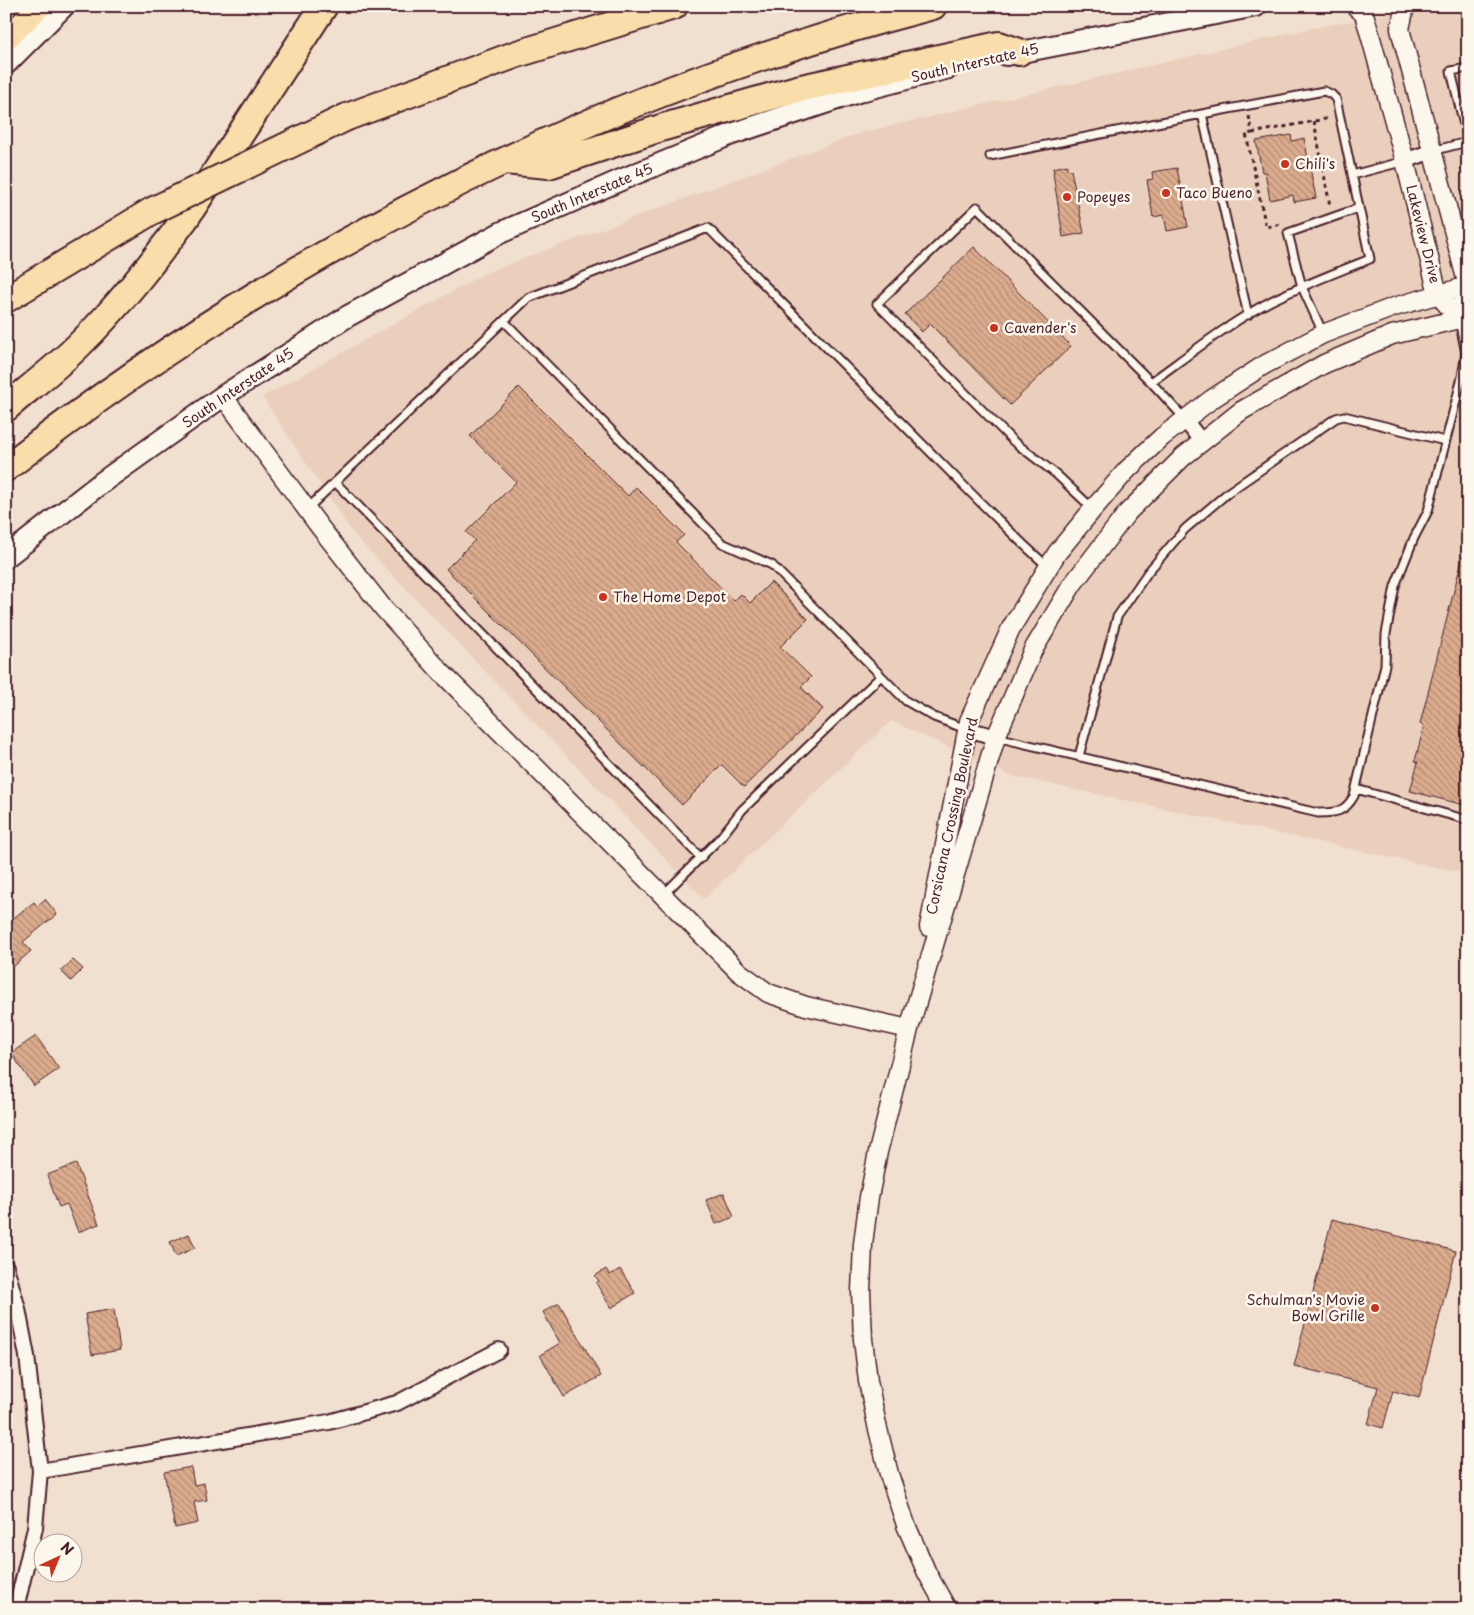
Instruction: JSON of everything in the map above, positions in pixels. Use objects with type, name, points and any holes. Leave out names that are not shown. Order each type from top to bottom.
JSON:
[{"type":"highway","points":[[6,408],[46,375],[88,336],[163,250],[324,6]]},
{"type":"highway","points":[[6,299],[152,210],[348,117],[518,54],[674,6]]},
{"type":"highway","points":[[6,468],[93,402],[240,304],[360,234],[453,185],[620,110],[678,87],[821,38],[933,6]]},
{"type":"highway","points":[[504,161],[549,165],[664,127],[797,89],[999,46],[1019,52]]},
{"type":"main road","points":[[6,39],[40,6]]},
{"type":"main road","points":[[6,64],[64,6]]},
{"type":"main road","name":"South Interstate 45","points":[[6,557],[101,483],[222,396],[348,316],[500,233],[732,134],[864,90],[1019,52],[1256,6]]},
{"type":"street","name":"Lakeview Drive","points":[[1355,6],[1364,14],[1369,31],[1405,162],[1438,294],[1464,318]]},
{"type":"street","name":"Lakeview Drive","points":[[1405,6],[1400,29],[1468,286]]},
{"type":"street","points":[[1405,162],[1432,151]]},
{"type":"street","points":[[1464,318],[1468,286]]},
{"type":"street","name":"Corsicana Crossing Boulevard","points":[[909,1029],[967,729],[1011,628],[1057,553],[1127,470],[1162,437],[1264,365],[1323,334],[1394,307],[1468,286]]},
{"type":"street","name":"Corsicana Crossing Boulevard","points":[[947,1609],[927,1573],[906,1525],[889,1474],[868,1381],[863,1339],[861,1291],[863,1244],[869,1197],[878,1152],[909,1029],[996,737],[1033,650],[1072,585],[1127,513],[1183,457],[1241,411],[1324,364],[1392,335],[1464,318]]},
{"type":"street","points":[[222,396],[306,509],[384,609],[442,673],[739,972],[768,993],[806,1006],[909,1029]]},
{"type":"street","points":[[1186,420],[1202,442]]},
{"type":"street","points":[[967,729],[996,737]]},
{"type":"street","points":[[6,1267],[18,1309],[27,1356],[40,1471],[35,1528],[16,1609]]},
{"type":"street","points":[[40,1471],[330,1422],[397,1403],[499,1350]]},
{"type":"lane","points":[[1432,151],[1468,142],[1451,71],[1468,68]]},
{"type":"lane","points":[[990,156],[1324,92],[1336,99],[1370,259],[1302,286],[1270,302],[1221,332],[1151,382]]},
{"type":"lane","points":[[1202,114],[1248,315]]},
{"type":"lane","points":[[1352,175],[1405,162]]},
{"type":"lane","points":[[1093,509],[1056,474],[1013,441],[877,304],[977,206],[1151,382],[1186,420]]},
{"type":"lane","points":[[1323,334],[1302,286],[1288,232],[1359,208]]},
{"type":"lane","points":[[306,509],[528,298],[708,228],[974,496],[1048,567]]},
{"type":"lane","points":[[996,737],[1318,813],[1332,813],[1348,805],[1356,789],[1385,665],[1386,634],[1395,586],[1414,538],[1428,511],[1462,377],[1466,353],[1464,318]]},
{"type":"lane","points":[[504,321],[722,543],[772,565],[906,702],[934,717],[967,729]]},
{"type":"lane","points":[[1079,756],[1117,617],[1148,572],[1200,516],[1238,486],[1336,418],[1344,416],[1445,441]]},
{"type":"lane","points":[[335,482],[701,858]]},
{"type":"lane","points":[[663,895],[720,838],[742,810],[881,676]]},
{"type":"lane","points":[[1356,789],[1468,820]]},
{"type":"path","points":[[1246,106],[1252,133]]},
{"type":"path","points":[[1288,232],[1281,224],[1266,226],[1246,134],[1339,116]]},
{"type":"path","points":[[1314,121],[1332,218]]},
{"type":"shaded area","points":[[1428,6],[1468,6],[1468,874],[1011,776],[891,721],[704,899],[354,535],[262,397],[487,272],[860,133],[1303,30]]},
{"type":"building","name":"Chili's","points":[[1291,135],[1292,141],[1304,138],[1316,198],[1294,202],[1293,195],[1270,200],[1265,172],[1262,172],[1256,141]]},
{"type":"building","points":[[1067,165],[1067,169],[1071,170],[1084,233],[1063,237],[1053,168]]},
{"type":"building","points":[[1177,168],[1188,227],[1167,231],[1164,215],[1153,217],[1147,180],[1153,179],[1152,172]]},
{"type":"building","name":"Cavender's","points":[[974,247],[1071,346],[1010,405],[930,324],[922,332],[905,314]]},
{"type":"building","name":"The Home Depot","points":[[519,387],[628,496],[636,487],[684,535],[676,542],[734,601],[741,594],[750,603],[771,582],[808,619],[780,647],[811,677],[801,687],[823,709],[744,787],[722,765],[682,805],[446,569],[475,540],[466,532],[516,482],[470,436]]},
{"type":"building","points":[[1463,555],[1468,556],[1468,806],[1410,791],[1418,762],[1415,761],[1424,726],[1420,724]]},
{"type":"building","points":[[45,899],[57,914],[23,942],[31,951],[14,966],[6,956],[6,924],[34,902],[37,906]]},
{"type":"building","points":[[73,960],[83,969],[71,981],[61,971]]},
{"type":"building","points":[[36,1036],[59,1069],[34,1086],[11,1053]]},
{"type":"building","points":[[76,1164],[99,1224],[78,1232],[67,1204],[59,1207],[47,1175]]},
{"type":"building","points":[[724,1193],[734,1217],[716,1224],[706,1200]]},
{"type":"building","name":"Schulman's Movie Bowl Grille","points":[[1332,1219],[1456,1251],[1419,1398],[1393,1391],[1383,1428],[1368,1424],[1378,1387],[1294,1366]]},
{"type":"building","points":[[189,1234],[195,1248],[176,1256],[170,1242]]},
{"type":"building","points":[[606,1269],[610,1275],[620,1269],[635,1293],[611,1308],[596,1283],[599,1281],[595,1276]]},
{"type":"building","points":[[559,1303],[601,1376],[564,1397],[540,1355],[560,1343],[543,1312]]},
{"type":"building","points":[[114,1309],[120,1350],[92,1355],[85,1314]]},
{"type":"building","points":[[191,1467],[194,1485],[204,1483],[207,1500],[194,1502],[198,1523],[175,1528],[164,1472]]},
{"type":"place","name":"Chili's","points":[[1285,164]]},
{"type":"place","name":"Taco Bueno","points":[[1166,193]]},
{"type":"place","name":"Popeyes","points":[[1067,197]]},
{"type":"place","name":"Cavender's","points":[[994,328]]},
{"type":"place","name":"The Home Depot","points":[[603,597]]},
{"type":"place","name":"Schulman's Movie Bowl Grille","points":[[1375,1308]]}]
